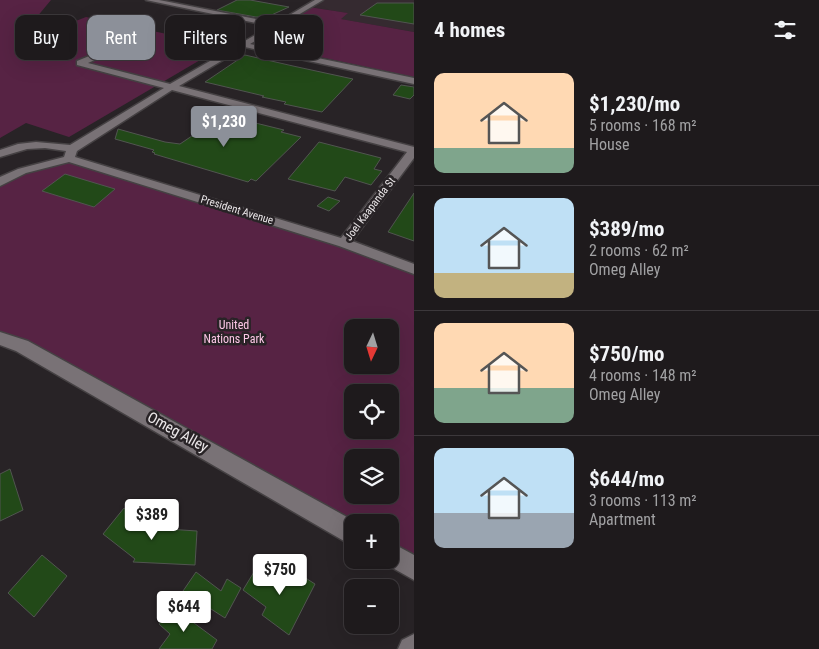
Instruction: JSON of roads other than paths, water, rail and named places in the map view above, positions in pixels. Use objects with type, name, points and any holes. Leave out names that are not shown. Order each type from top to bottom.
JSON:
[{"type":"street","points":[[149,0],[255,20]]},
{"type":"street","points":[[295,15],[320,0]]},
{"type":"street","points":[[199,9],[212,3]]},
{"type":"street","points":[[245,45],[255,39]]},
{"type":"street","points":[[245,45],[414,81]]},
{"type":"street","points":[[87,60],[80,63],[414,151]]},
{"type":"street","points":[[2,179],[71,154],[171,87],[219,60]]},
{"type":"street","name":"President Avenue","points":[[0,154],[17,146],[41,144],[414,268]]},
{"type":"street","name":"Joel Kaapanda St","points":[[344,244],[414,151]]},
{"type":"street","name":"Omeg Alley","points":[[0,338],[22,346],[344,528]]},
{"type":"street","points":[[399,559],[414,568]]},
{"type":"park label","name":"United Nations Park","points":[[234,332]]}]
